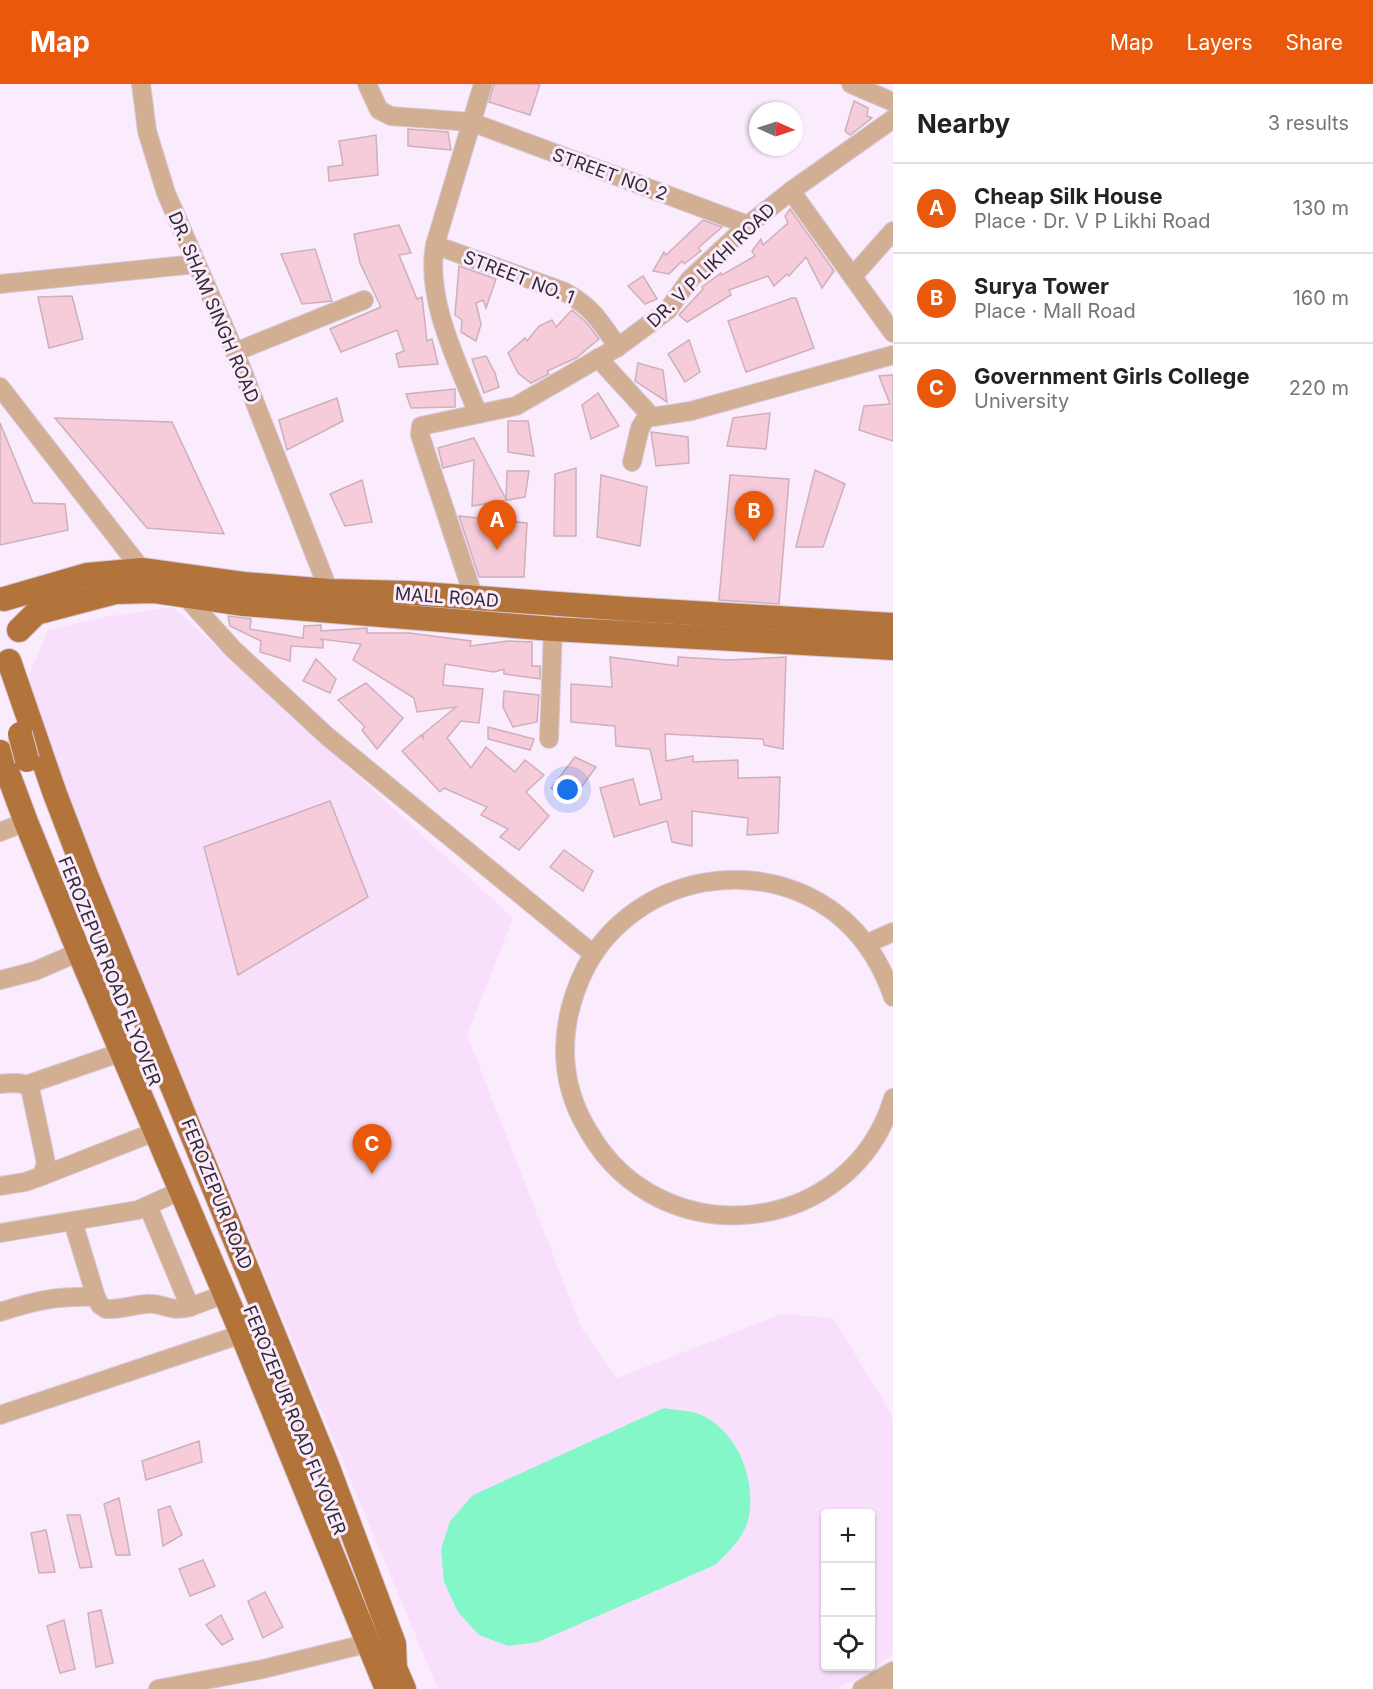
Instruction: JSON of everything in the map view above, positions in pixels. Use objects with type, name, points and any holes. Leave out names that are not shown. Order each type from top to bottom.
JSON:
[{"type":"main road","name":"MALL ROAD","points":[[2,597],[87,575],[142,570],[243,584],[329,591],[409,593],[893,625]]},
{"type":"main road","name":"MALL ROAD","points":[[18,630],[36,613],[116,592],[154,591],[244,604],[553,629],[893,648]]},
{"type":"main road","points":[[2,597],[15,615],[18,630],[17,643],[3,667],[22,700],[28,746],[1,754],[79,952],[242,1334],[388,1667]]},
{"type":"main road","name":"FEROZEPUR ROAD FLYOVER","points":[[3,667],[57,842],[282,1386],[388,1667]]},
{"type":"street","name":"DR. SHAM SINGH ROAD","points":[[141,84],[147,131],[166,193],[236,352],[329,591]]},
{"type":"street","name":"STREET NO. 2","points":[[367,84],[379,110],[391,116],[471,122],[748,225]]},
{"type":"street","points":[[478,414],[446,330],[432,280],[432,262],[483,84]]},
{"type":"street","points":[[851,84],[893,102]]},
{"type":"street","name":"DR. V P LIKHI ROAD","points":[[474,598],[419,430],[421,426],[524,403],[618,347],[659,319],[690,279],[748,225],[791,191],[893,119]]},
{"type":"street","points":[[791,191],[893,333]]},
{"type":"street","points":[[853,276],[890,240]]},
{"type":"street","name":"STREET NO. 1","points":[[435,245],[565,292],[594,312],[618,347]]},
{"type":"street","points":[[0,284],[196,264]]},
{"type":"street","points":[[236,352],[364,300]]},
{"type":"street","points":[[632,462],[643,421],[652,417],[691,411],[893,355]]},
{"type":"street","points":[[598,358],[652,417]]},
{"type":"street","points":[[0,387],[142,570]]},
{"type":"street","points":[[184,595],[232,649],[328,737],[593,954]]},
{"type":"street","points":[[549,739],[553,629]]},
{"type":"street","points":[[0,832],[26,822]]},
{"type":"street","points":[[893,997],[885,974],[866,944],[845,921],[819,902],[790,888],[759,880],[727,879],[696,883],[666,893],[638,909],[621,922],[593,954],[577,984],[568,1017],[565,1051],[569,1084],[580,1117],[597,1148],[621,1174],[650,1195],[683,1209],[717,1216],[753,1216],[788,1208],[820,1193],[848,1171],[871,1144],[888,1113],[893,1098]]},
{"type":"street","points":[[866,944],[893,932]]},
{"type":"street","points":[[0,980],[35,971],[79,952]]},
{"type":"street","points":[[0,1084],[26,1085],[122,1052]]},
{"type":"street","points":[[26,1085],[32,1095],[46,1163],[42,1176]]},
{"type":"street","points":[[0,1186],[36,1179],[157,1131]]},
{"type":"street","points":[[0,1233],[138,1210],[182,1190]]},
{"type":"street","points":[[148,1206],[190,1307]]},
{"type":"street","points":[[73,1222],[96,1297],[106,1310],[152,1304],[174,1310],[190,1307],[225,1294]]},
{"type":"street","points":[[0,1312],[49,1298],[96,1297]]},
{"type":"street","points":[[0,1415],[242,1334]]},
{"type":"street","points":[[158,1689],[263,1669],[388,1667]]},
{"type":"street","points":[[861,1689],[893,1671]]},
{"type":"shaded area","points":[[173,607],[513,918],[467,1035],[582,1329],[617,1378],[782,1314],[833,1318],[893,1417],[893,1654],[875,1668],[875,1509],[821,1509],[821,1671],[872,1671],[864,1677],[833,1689],[438,1689],[30,714],[29,675],[48,630],[105,617]]},
{"type":"green space","points":[[664,1408],[696,1413],[710,1420],[732,1441],[740,1455],[746,1470],[750,1501],[747,1523],[736,1543],[715,1565],[538,1642],[508,1646],[479,1635],[458,1612],[444,1582],[441,1549],[450,1521],[473,1495]]},
{"type":"building","points":[[494,84],[540,84],[530,115],[489,102]]},
{"type":"building","points":[[854,101],[868,108],[867,116],[872,118],[850,135],[845,131]]},
{"type":"building","points":[[408,129],[448,132],[451,150],[408,146]]},
{"type":"building","points":[[376,135],[378,175],[329,181],[328,167],[343,165],[339,141]]},
{"type":"building","points":[[790,209],[834,271],[822,288],[806,257],[789,276],[787,274],[774,286],[768,276],[729,290],[731,295],[687,322],[679,315],[703,289],[702,287],[721,273],[722,275],[755,256],[752,251],[761,239],[763,245],[788,223],[785,216]]},
{"type":"building","points":[[703,220],[722,227],[698,248],[701,251],[684,264],[682,261],[669,274],[653,271],[664,252],[666,255]]},
{"type":"building","points":[[399,225],[411,253],[399,255],[417,299],[422,297],[427,341],[432,339],[438,364],[399,367],[396,354],[404,351],[397,330],[341,352],[330,329],[381,307],[360,263],[354,234]]},
{"type":"building","points":[[315,249],[332,301],[302,304],[281,254]]},
{"type":"building","points":[[459,266],[496,279],[486,308],[483,300],[476,303],[481,324],[476,341],[461,332],[462,320],[455,315]]},
{"type":"building","points":[[643,276],[657,299],[645,304],[628,286]]},
{"type":"building","points":[[72,296],[83,339],[49,348],[38,297]]},
{"type":"building","points":[[796,298],[814,348],[746,372],[728,321]]},
{"type":"building","points":[[572,310],[587,323],[599,339],[576,358],[547,371],[549,374],[531,383],[518,373],[508,353],[525,338],[527,341],[539,326],[552,320],[556,327]]},
{"type":"building","points":[[689,340],[700,372],[685,382],[668,354]]},
{"type":"building","points":[[486,356],[499,387],[484,393],[472,359]]},
{"type":"building","points":[[638,363],[663,370],[667,402],[635,381]]},
{"type":"building","points":[[893,375],[893,441],[859,430],[864,406],[890,404],[879,376]]},
{"type":"building","points":[[455,389],[455,407],[411,408],[406,394]]},
{"type":"building","points":[[598,393],[619,426],[591,439],[582,405]]},
{"type":"building","points":[[337,398],[343,421],[287,450],[279,420]]},
{"type":"building","points":[[770,413],[766,449],[727,446],[733,418]]},
{"type":"building","points":[[55,418],[172,422],[224,534],[147,528]]},
{"type":"building","points":[[508,421],[528,421],[534,456],[508,452]]},
{"type":"building","points":[[0,423],[33,503],[65,504],[68,530],[0,545]]},
{"type":"building","points":[[651,432],[688,437],[689,463],[656,466]]},
{"type":"building","points":[[474,438],[506,499],[507,471],[529,471],[525,497],[472,506],[474,460],[443,468],[438,448]]},
{"type":"building","points":[[576,468],[576,536],[554,536],[555,474]]},
{"type":"building","points":[[815,470],[845,484],[823,547],[796,547]]},
{"type":"building","points":[[601,475],[647,487],[640,546],[597,537]]},
{"type":"building","points":[[730,475],[789,479],[779,604],[719,600]]},
{"type":"building","points":[[362,480],[372,522],[345,526],[330,494]]},
{"type":"building","points":[[459,516],[527,523],[524,577],[479,577]]},
{"type":"building","points":[[228,616],[251,619],[250,629],[303,638],[304,626],[321,625],[321,631],[367,628],[367,633],[409,633],[471,641],[470,646],[508,641],[532,642],[532,666],[540,666],[540,679],[504,674],[504,669],[494,672],[445,664],[443,685],[483,689],[479,723],[461,721],[447,738],[471,768],[486,747],[515,772],[525,760],[544,775],[526,792],[549,816],[519,850],[500,837],[508,829],[481,815],[487,807],[444,788],[440,792],[402,751],[421,735],[423,738],[423,734],[456,707],[417,712],[414,698],[353,660],[361,644],[320,639],[323,641],[323,648],[291,646],[290,661],[260,652],[261,641],[230,626]]},
{"type":"building","points":[[610,657],[678,666],[678,657],[729,660],[786,657],[783,749],[764,745],[763,739],[665,734],[666,761],[693,756],[693,762],[738,760],[738,778],[780,777],[778,833],[747,835],[748,818],[692,811],[692,846],[672,842],[667,821],[614,837],[600,788],[633,779],[640,805],[662,799],[650,749],[616,746],[615,726],[571,722],[571,684],[612,687]]},
{"type":"building","points":[[316,659],[336,679],[330,693],[303,681]]},
{"type":"building","points":[[366,683],[403,718],[377,749],[362,730],[365,727],[338,700]]},
{"type":"building","points":[[504,691],[539,695],[537,722],[513,727],[503,707]]},
{"type":"building","points":[[488,727],[534,739],[530,750],[488,739]]},
{"type":"building","points":[[575,757],[596,767],[570,803],[551,788]]},
{"type":"building","points":[[330,801],[368,897],[238,975],[204,847]]},
{"type":"building","points":[[564,850],[593,871],[583,891],[550,867]]},
{"type":"building","points":[[199,1441],[202,1462],[146,1480],[142,1461]]},
{"type":"building","points":[[119,1498],[130,1555],[116,1555],[104,1504]]},
{"type":"building","points":[[170,1506],[182,1535],[163,1546],[158,1510]]},
{"type":"building","points":[[67,1515],[80,1515],[92,1567],[80,1568]]},
{"type":"building","points":[[46,1530],[55,1572],[39,1573],[31,1533]]},
{"type":"building","points":[[203,1560],[215,1586],[190,1596],[179,1569]]},
{"type":"building","points":[[265,1592],[283,1627],[263,1638],[248,1601]]},
{"type":"building","points":[[101,1610],[113,1663],[96,1667],[88,1613]]},
{"type":"building","points":[[221,1615],[233,1639],[222,1645],[206,1625]]},
{"type":"building","points":[[64,1620],[75,1669],[60,1673],[47,1626]]},
{"type":"place","name":"Surya Tower","points":[[754,541]]},
{"type":"place","name":"Cheap Silk House","points":[[497,550]]},
{"type":"place","name":"Government Girls College","points":[[372,1174]]}]
